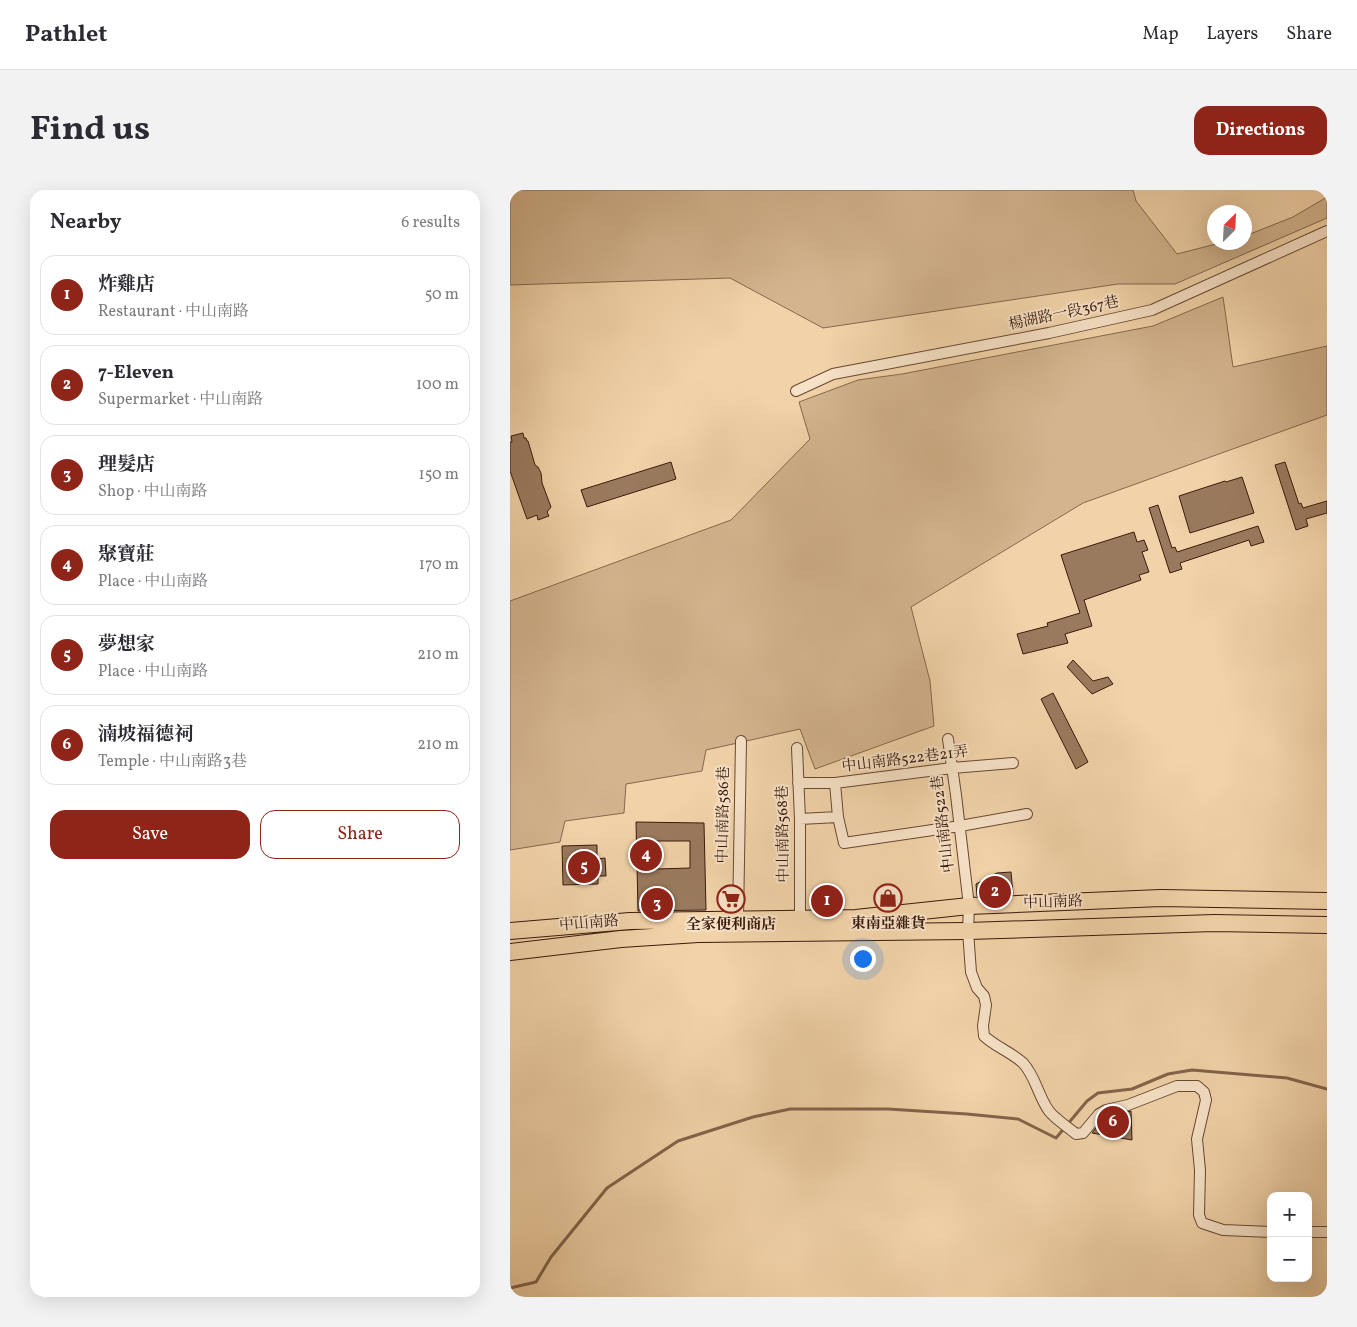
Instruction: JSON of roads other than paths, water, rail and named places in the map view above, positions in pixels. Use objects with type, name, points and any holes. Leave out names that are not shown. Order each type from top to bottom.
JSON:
[{"type":"main road","name":"中山南路","points":[[510,931],[630,920],[856,918],[969,906],[1161,898],[1327,901]]},
{"type":"main road","name":"中山南路","points":[[510,952],[698,934],[968,931],[1214,922],[1327,925]]},
{"type":"street","name":"楊湖路一段367巷","points":[[796,391],[834,374],[1048,333],[1152,310],[1327,231]]},
{"type":"street","name":"中山南路522巷","points":[[948,739],[969,906],[968,931],[971,972],[977,988],[984,996],[986,1005],[984,1036],[992,1044],[1009,1052],[1023,1064],[1034,1080],[1050,1111],[1076,1134],[1083,1133],[1099,1114],[1106,1110],[1128,1106],[1176,1086],[1197,1086],[1204,1092],[1206,1100],[1197,1139],[1200,1170],[1199,1215],[1202,1223],[1223,1230],[1267,1232]]},
{"type":"street","name":"中山南路586巷","points":[[738,920],[740,741]]},
{"type":"street","name":"中山南路568巷","points":[[797,748],[800,819],[800,919]]},
{"type":"street","name":"中山南路522巷21弄","points":[[960,826],[844,843],[838,817],[835,783],[952,768],[1013,763]]},
{"type":"street","points":[[798,783],[835,783]]},
{"type":"street","points":[[960,826],[1028,814]]},
{"type":"street","points":[[800,819],[838,817]]},
{"type":"street","points":[[1312,1232],[1327,1232]]},
{"type":"waterway","points":[[510,1288],[536,1282],[551,1257],[607,1188],[678,1141],[753,1117],[790,1109],[888,1109],[967,1114],[1018,1119],[1056,1138],[1087,1101],[1098,1093],[1132,1089],[1168,1074],[1192,1070],[1287,1078],[1327,1089]]},
{"type":"place","name":"聚寶莊","points":[[646,855]]},
{"type":"place","name":"夢想家","points":[[584,867]]},
{"type":"place","name":"7-Eleven","points":[[995,892]]},
{"type":"place","name":"東南亞雜貨","points":[[888,898]]},
{"type":"place","name":"全家便利商店","points":[[731,899]]},
{"type":"place","name":"炸雞店","points":[[827,901]]},
{"type":"place","name":"理髮店","points":[[657,904]]},
{"type":"place","name":"湳坡福德祠","points":[[1113,1122]]}]
